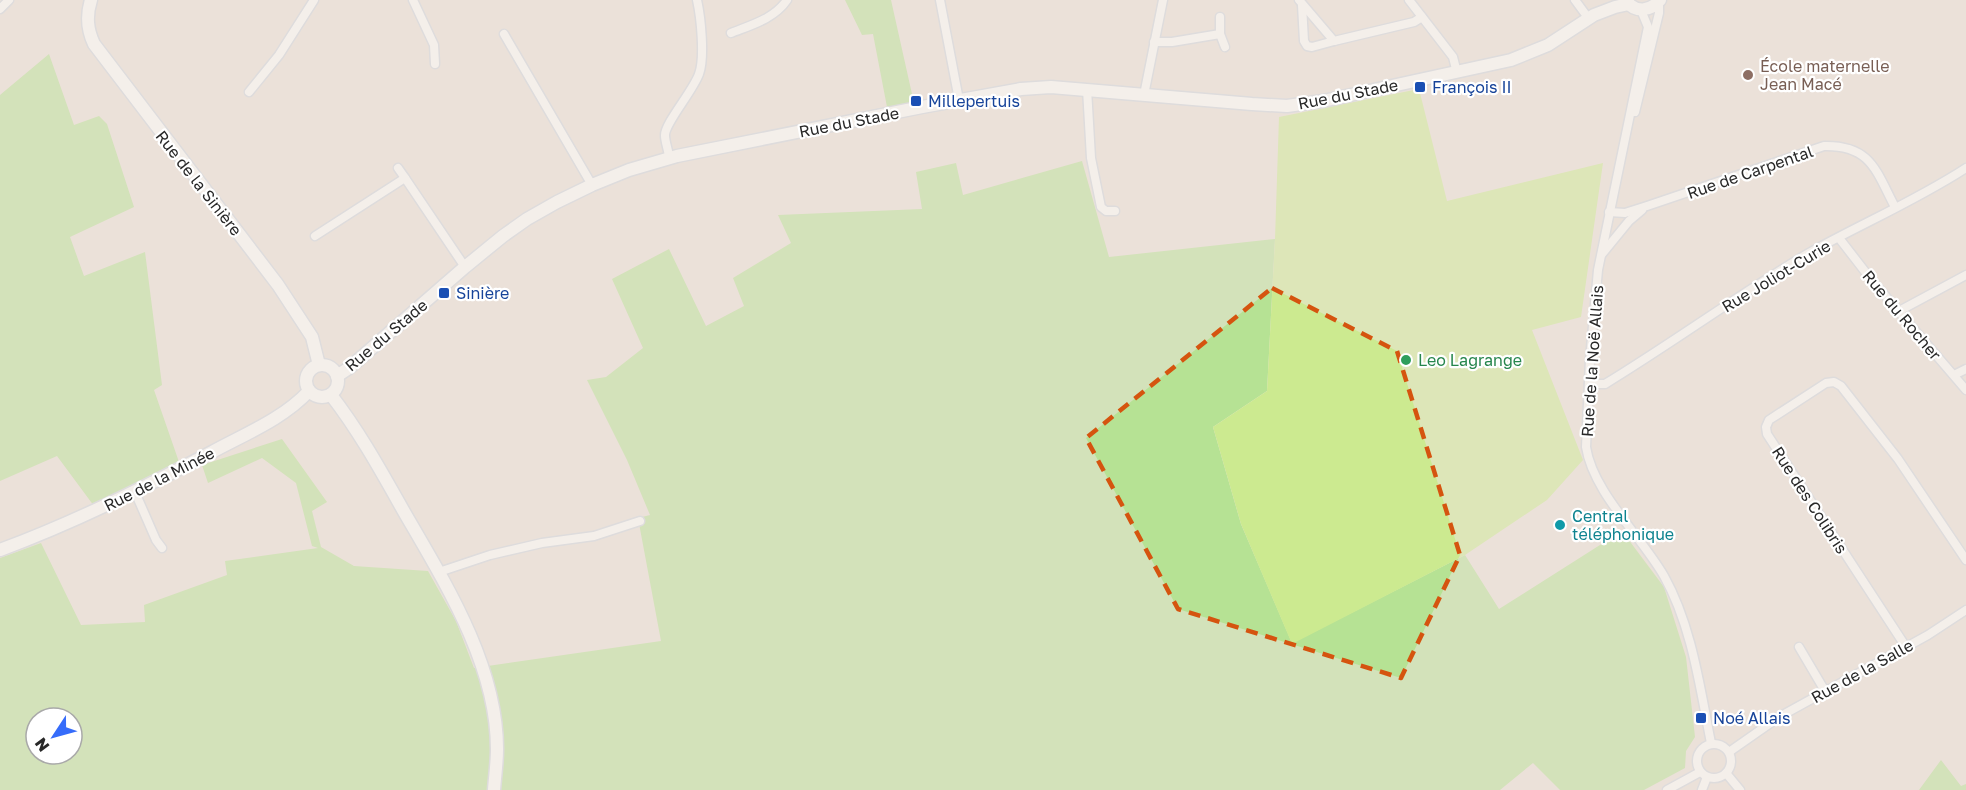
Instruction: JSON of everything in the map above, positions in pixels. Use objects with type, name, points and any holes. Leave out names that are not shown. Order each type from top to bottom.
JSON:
[{"type":"street","points":[[0,9],[9,0]]},
{"type":"street","name":"Rue de la Sinière","points":[[91,0],[88,28],[94,44],[278,285],[312,337],[319,365]]},
{"type":"street","points":[[249,92],[279,55],[314,0]]},
{"type":"street","points":[[413,0],[434,45],[435,64]]},
{"type":"street","points":[[669,158],[665,137],[666,129],[700,73],[702,42],[697,0]]},
{"type":"street","points":[[731,33],[772,16],[782,8],[787,0]]},
{"type":"street","points":[[940,0],[959,100]]},
{"type":"street","points":[[1144,95],[1163,0]]},
{"type":"street","points":[[1409,0],[1453,57],[1457,73]]},
{"type":"street","points":[[1575,0],[1591,17]]},
{"type":"street","name":"Rue du Stade","points":[[337,376],[465,267],[527,219],[592,185],[628,170],[669,158],[1021,89],[1051,87],[1087,89],[1200,101],[1287,106],[1323,101],[1457,73],[1529,54],[1548,45],[1591,17],[1609,0]]},
{"type":"street","points":[[1627,2],[1641,10],[1648,9],[1659,1]]},
{"type":"street","name":"Rue de la Noë Allais","points":[[1611,202],[1645,74],[1659,13],[1659,1]]},
{"type":"street","points":[[1300,2],[1304,41],[1307,46],[1312,47],[1414,22],[1422,17]]},
{"type":"street","points":[[1300,2],[1334,41]]},
{"type":"street","name":"Rue du Stade","points":[[1591,17],[1627,2]]},
{"type":"street","name":"Rue de la Noë Allais","points":[[1641,10],[1648,27],[1600,257],[1588,384],[1586,430],[1588,460],[1611,501],[1663,575],[1674,597],[1692,654],[1711,743]]},
{"type":"street","points":[[1220,17],[1220,34],[1225,47]]},
{"type":"street","points":[[504,34],[537,95],[592,185]]},
{"type":"street","points":[[1154,42],[1172,42],[1220,34]]},
{"type":"street","points":[[1087,89],[1091,158],[1097,190],[1101,207],[1106,211],[1115,211]]},
{"type":"street","name":"Rue de Carpental","points":[[1609,212],[1625,213],[1647,207],[1824,146],[1853,149],[1872,164],[1895,207]]},
{"type":"street","points":[[398,168],[465,267]]},
{"type":"street","name":"Rue Joliot-Curie","points":[[1588,384],[1605,384],[1784,269],[1966,168]]},
{"type":"street","points":[[315,236],[405,178]]},
{"type":"street","name":"Rue de Carpental","points":[[1600,257],[1623,227],[1647,207]]},
{"type":"street","points":[[1606,227],[1623,227]]},
{"type":"street","name":"Rue du Rocher","points":[[1839,238],[1966,390]]},
{"type":"street","points":[[1899,311],[1966,275]]},
{"type":"street","points":[[319,365],[332,368],[337,376],[338,386],[332,394],[317,397],[306,387],[306,375],[309,370],[319,365]]},
{"type":"street","points":[[1953,375],[1966,369]]},
{"type":"street","name":"Rue des Colibris","points":[[1906,647],[1767,434],[1766,426],[1769,420],[1826,383],[1834,382],[1841,386],[1898,459],[1966,560]]},
{"type":"street","name":"Rue de la Minée","points":[[0,550],[62,527],[135,492],[272,420],[309,392]]},
{"type":"street","points":[[332,394],[350,419],[439,572],[460,611],[478,654],[493,707],[497,750],[494,790]]},
{"type":"street","points":[[135,492],[156,540],[162,548]]},
{"type":"street","points":[[439,572],[490,555],[542,543],[594,536],[640,521]]},
{"type":"street","name":"Rue de la Salle","points":[[1729,752],[1779,717],[1941,628],[1966,610]]},
{"type":"street","points":[[1799,647],[1825,691]]},
{"type":"street","points":[[1711,743],[1721,745],[1729,752],[1731,763],[1726,773],[1718,778],[1703,774],[1697,766],[1701,749],[1711,743]]},
{"type":"street","points":[[1726,773],[1740,790]]},
{"type":"street","points":[[1667,790],[1703,774]]},
{"type":"street","points":[[1702,790],[1703,774]]},
{"type":"highlighted area","points":[[1272,288],[1397,351],[1460,555],[1401,678],[1178,609],[1086,438]]},
{"type":"green space","points":[[845,0],[891,0],[914,103],[887,107],[873,34],[862,35]]},
{"type":"green space","points":[[49,54],[74,125],[99,116],[107,124],[134,207],[70,237],[84,276],[145,252],[162,385],[154,390],[179,462],[94,506],[57,456],[0,481],[0,95]]},
{"type":"green space","name":"Leo Lagrange","points":[[1419,89],[1447,201],[1603,163],[1581,317],[1532,330],[1583,460],[1547,500],[1465,555],[1292,644],[1241,524],[1213,427],[1267,391],[1279,117]]},
{"type":"green space","points":[[1082,161],[1109,257],[1275,239],[1267,391],[1213,427],[1241,524],[1292,643],[1465,555],[1499,609],[1622,531],[1664,587],[1686,657],[1695,737],[1686,751],[1685,768],[1644,790],[1560,790],[1533,763],[1500,790],[0,790],[0,558],[41,543],[81,625],[145,622],[144,605],[227,575],[225,561],[318,548],[312,546],[296,483],[262,458],[208,483],[202,465],[282,439],[327,502],[312,511],[321,547],[354,566],[428,571],[456,621],[474,668],[661,641],[638,518],[650,515],[627,460],[587,380],[606,377],[643,348],[612,279],[669,249],[706,326],[744,306],[733,278],[791,243],[778,215],[922,209],[916,172],[956,163],[963,195]]},
{"type":"green space","points":[[1941,760],[1961,786],[1966,784],[1966,790],[1919,790]]},
{"type":"place","name":"École maternelle Jean Macé","points":[[1748,75]]},
{"type":"place","name":"François II","points":[[1420,87]]},
{"type":"place","name":"Millepertuis","points":[[916,101]]},
{"type":"place","name":"Sinière","points":[[444,293]]},
{"type":"place","name":"Leo Lagrange","points":[[1406,360]]},
{"type":"place","name":"Central téléphonique","points":[[1560,525]]},
{"type":"place","name":"Noé Allais","points":[[1701,718]]}]
